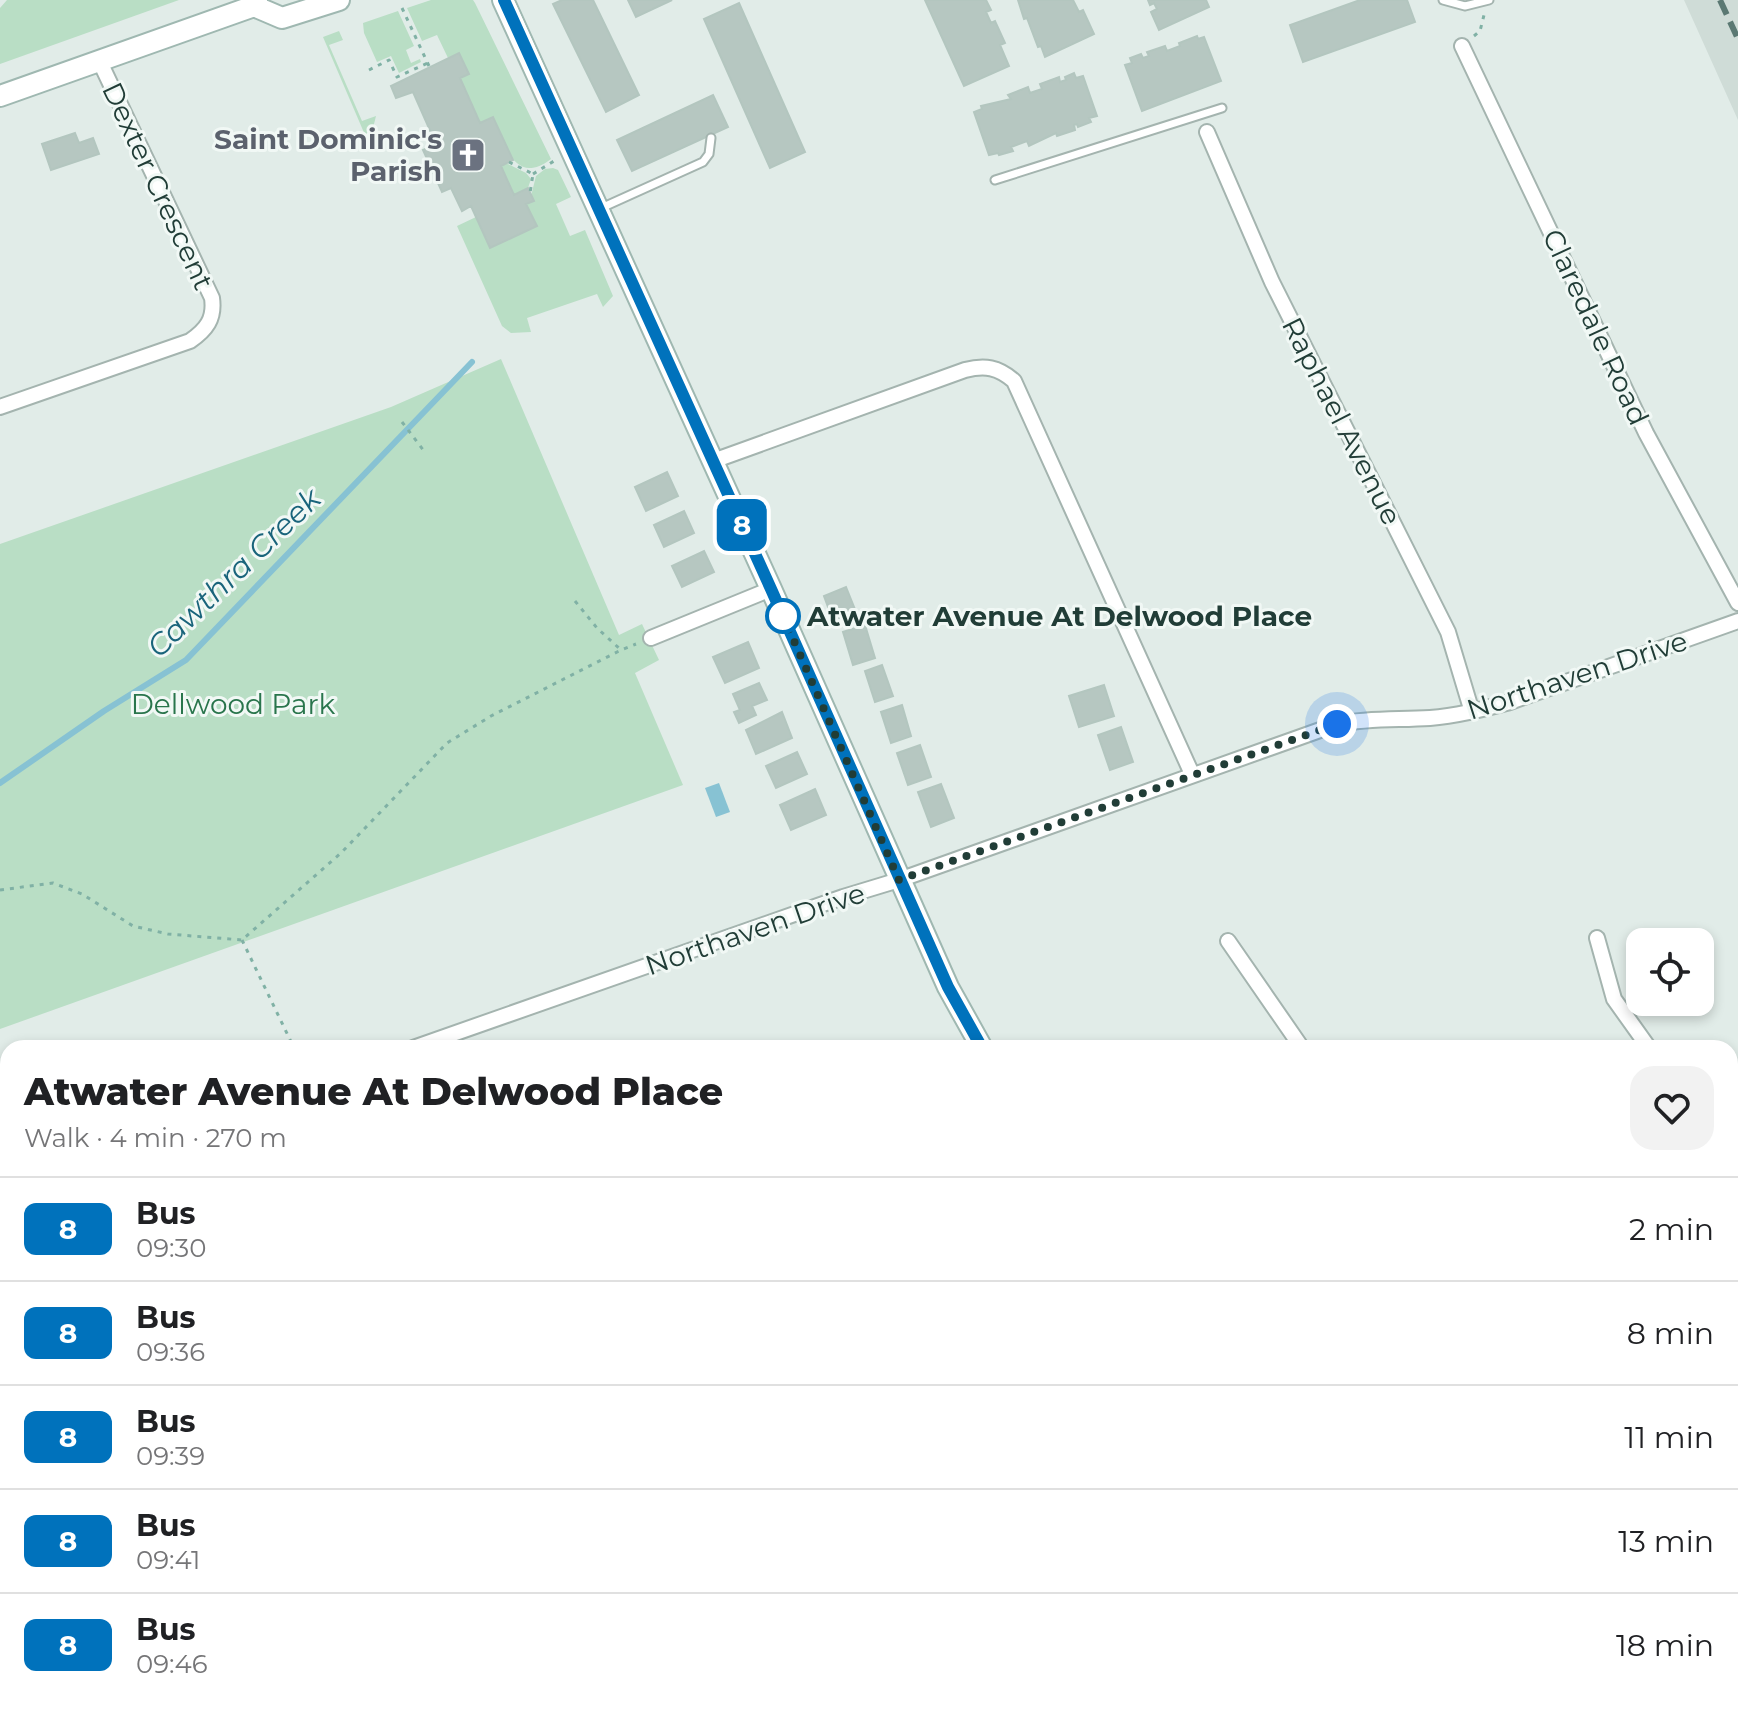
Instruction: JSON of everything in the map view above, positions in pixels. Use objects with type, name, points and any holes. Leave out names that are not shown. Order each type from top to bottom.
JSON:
[{"type":"street","points":[[0,96],[256,3],[282,18],[339,0]]},
{"type":"street","points":[[503,0],[771,589],[899,880],[948,987],[978,1040]]},
{"type":"street","name":"Claredale Road","points":[[1462,46],[1646,433],[1738,603]]},
{"type":"street","name":"Dexter Crescent","points":[[0,407],[190,341],[206,328],[212,318],[212,298],[100,62]]},
{"type":"street","name":"Raphael Avenue","points":[[1207,132],[1272,282],[1448,632],[1472,712]]},
{"type":"street","points":[[713,461],[965,370],[980,366],[1004,372],[1014,381],[1192,774]]},
{"type":"street","points":[[651,638],[771,589]]},
{"type":"street","name":"Northaven Drive","points":[[436,1040],[1337,724],[1371,718],[1430,718],[1472,712],[1510,702],[1738,621]]},
{"type":"street","points":[[1597,938],[1614,999],[1643,1040]]},
{"type":"street","points":[[1228,941],[1296,1040]]},
{"type":"lane","points":[[1443,0],[1465,6],[1488,0]]},
{"type":"lane","points":[[995,180],[1222,108]]},
{"type":"lane","points":[[597,210],[703,162],[709,154],[711,138]]},
{"type":"path","points":[[1462,46],[1480,31],[1488,0]]},
{"type":"path","points":[[369,70],[389,60],[397,77],[428,65],[402,8]]},
{"type":"path","points":[[533,174],[554,161]]},
{"type":"path","points":[[509,162],[533,174]]},
{"type":"path","points":[[530,193],[534,184],[533,174]]},
{"type":"path","points":[[402,422],[424,451]]},
{"type":"path","points":[[575,601],[597,628],[621,650]]},
{"type":"path","points":[[0,890],[53,883],[82,894],[133,926],[168,934],[242,940],[341,853],[447,743],[491,716],[651,638]]},
{"type":"path","points":[[242,940],[290,1040]]},
{"type":"shaded area","points":[[1684,0],[1738,0],[1738,120]]},
{"type":"green space","points":[[7,0],[179,0],[0,64],[0,8]]},
{"type":"green space","points":[[431,0],[473,0],[551,159],[528,168],[520,165],[507,150],[493,117],[480,123],[460,78],[469,74],[459,53],[448,58],[437,35],[422,41],[407,8]]},
{"type":"green space","points":[[398,11],[414,46],[406,50],[411,63],[420,59],[421,62],[399,73],[391,56],[377,62],[364,33],[363,23]]},
{"type":"green space","points":[[339,31],[343,40],[329,45],[362,121],[376,116],[373,128],[365,135],[323,37]]},
{"type":"green space","points":[[506,163],[526,173],[531,179],[528,188],[514,195],[501,166]]},
{"type":"green space","points":[[545,169],[558,170],[571,197],[556,204],[570,236],[585,230],[613,296],[603,307],[597,294],[527,318],[531,332],[511,333],[502,326],[457,226],[476,217],[490,247],[536,226],[526,204],[534,201],[531,196],[536,176]]},
{"type":"green space","name":"Dellwood Park","points":[[501,359],[619,635],[642,624],[659,660],[635,673],[683,785],[0,1029],[0,544],[391,407]]},
{"type":"water","points":[[719,783],[730,812],[716,817],[705,788]]},
{"type":"building","points":[[562,0],[593,0],[639,95],[606,112],[553,4]]},
{"type":"building","points":[[628,0],[672,0],[636,17]]},
{"type":"building","points":[[925,0],[986,0],[991,10],[986,12],[991,23],[995,21],[1005,43],[1000,45],[1009,66],[964,86]]},
{"type":"building","points":[[1018,0],[1073,0],[1079,12],[1083,10],[1094,34],[1045,57],[1027,18],[1024,19]]},
{"type":"building","points":[[1148,0],[1206,0],[1209,7],[1159,30],[1151,12],[1157,9]]},
{"type":"building","points":[[1360,0],[1407,0],[1415,22],[1303,62],[1290,25]]},
{"type":"building","points":[[739,3],[805,152],[770,168],[704,19]]},
{"type":"building","points":[[1197,36],[1198,39],[1204,37],[1221,81],[1142,111],[1125,65],[1132,63],[1130,58],[1141,54],[1143,58],[1149,56],[1147,52],[1165,46],[1167,51]]},
{"type":"building","name":"Saint Dominic's Parish","points":[[459,53],[469,74],[460,78],[480,123],[493,117],[513,160],[501,166],[514,195],[528,188],[534,201],[526,204],[537,226],[490,248],[471,206],[462,211],[451,188],[442,192],[423,150],[436,144],[413,92],[396,98],[391,86]]},
{"type":"building","points":[[1074,73],[1076,78],[1083,76],[1097,116],[1089,118],[1091,122],[1078,127],[1074,125],[1075,130],[1057,136],[1056,133],[1029,146],[1027,141],[1011,147],[1013,151],[989,155],[974,112],[982,109],[981,106],[1011,99],[1008,95],[1028,87],[1030,93],[1042,89],[1040,84],[1059,77],[1060,82]]},
{"type":"building","points":[[713,95],[728,127],[632,171],[617,140]]},
{"type":"building","points":[[75,133],[79,143],[93,138],[99,154],[51,170],[42,144]]},
{"type":"building","points":[[667,472],[678,496],[646,511],[635,487]]},
{"type":"building","points":[[684,511],[694,533],[664,547],[654,525]]},
{"type":"building","points":[[704,551],[714,572],[682,587],[672,566]]},
{"type":"building","points":[[846,587],[858,617],[835,626],[824,596]]},
{"type":"building","points":[[865,625],[875,658],[853,665],[843,632]]},
{"type":"building","points":[[748,642],[759,668],[725,683],[713,657]]},
{"type":"building","points":[[882,665],[893,696],[875,702],[865,671]]},
{"type":"building","points":[[759,683],[767,700],[752,706],[756,715],[739,723],[734,712],[740,710],[733,694]]},
{"type":"building","points":[[1104,685],[1114,716],[1079,727],[1069,696]]},
{"type":"building","points":[[902,705],[911,736],[891,743],[881,712]]},
{"type":"building","points":[[782,712],[792,738],[756,754],[746,730]]},
{"type":"building","points":[[1121,727],[1133,762],[1110,770],[1098,735]]},
{"type":"building","points":[[920,745],[931,777],[908,785],[897,753]]},
{"type":"building","points":[[797,752],[807,774],[776,788],[766,766]]},
{"type":"building","points":[[941,784],[954,818],[931,827],[918,792]]},
{"type":"building","points":[[815,789],[826,815],[791,830],[780,805]]},
{"type":"waterway","name":"Cawthra Creek","points":[[0,783],[104,711],[186,660],[472,362]]},
{"type":"railway","points":[[1720,0],[1738,39]]},
{"type":"bus line","name":"8","points":[[504,0],[899,880],[948,987],[977,1040]]},
{"type":"place","name":"Saint Dominic's Parish","points":[[468,155]]},
{"type":"place","name":"Atwater Avenue At Delwood Place","points":[[783,616]]},
{"type":"route","points":[[783,616],[899,880],[1337,724]]}]
